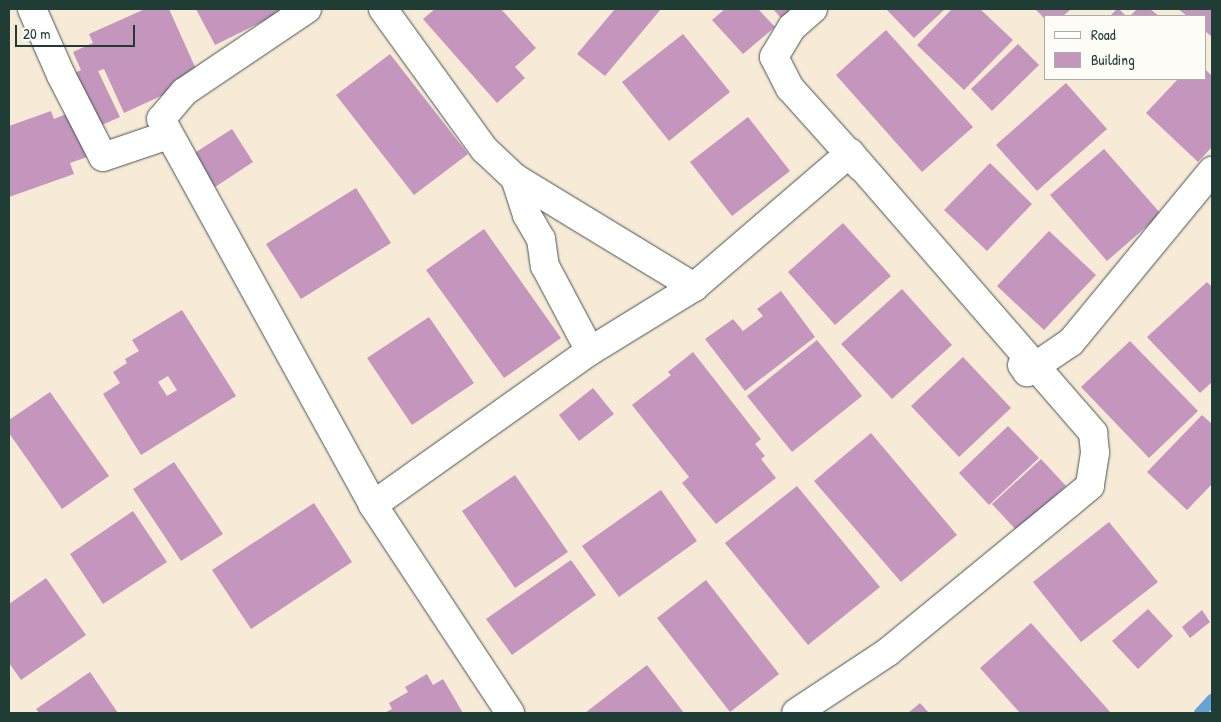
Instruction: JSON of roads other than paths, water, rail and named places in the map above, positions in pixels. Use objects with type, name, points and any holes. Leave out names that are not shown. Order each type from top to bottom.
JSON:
[{"type":"street","points":[[32,9],[61,75],[103,157],[168,135]]},
{"type":"street","points":[[307,9],[184,92],[161,119],[168,135],[373,505],[510,713]]},
{"type":"street","points":[[383,9],[484,149],[515,178],[694,287]]},
{"type":"street","points":[[796,713],[888,652],[1090,486],[1095,453],[1093,433],[850,152],[790,88],[774,57],[792,27],[813,9]]},
{"type":"street","points":[[373,505],[590,351],[694,287],[850,152]]},
{"type":"street","points":[[850,152],[1027,372],[1071,342],[1212,171]]},
{"type":"street","points":[[515,178],[526,214],[541,239],[545,266],[590,351]]},
{"type":"waterway","points":[[1200,713],[1212,700]]}]
